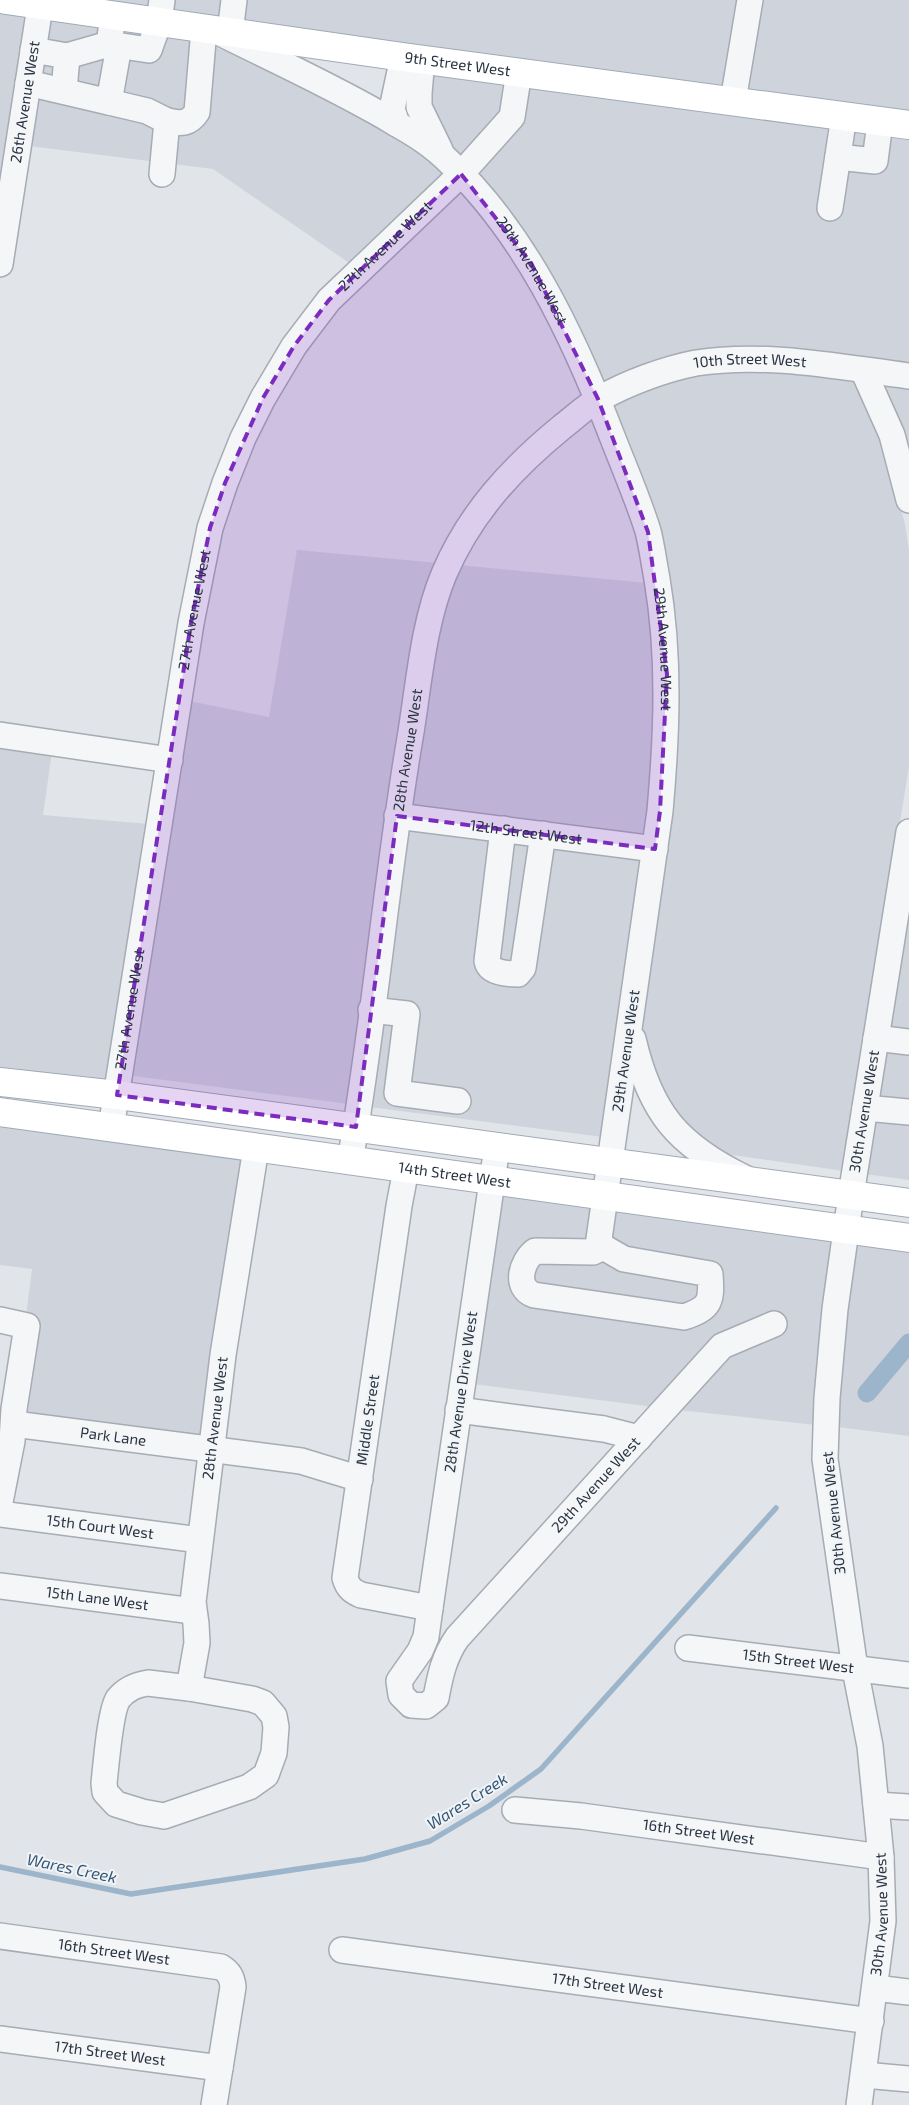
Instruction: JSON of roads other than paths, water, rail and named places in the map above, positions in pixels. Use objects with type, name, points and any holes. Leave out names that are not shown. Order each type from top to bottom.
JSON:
[{"type":"main road","name":"9th Street West","points":[[6,0],[41,2],[105,10],[161,11],[216,30],[909,125]]},
{"type":"main road","points":[[0,1082],[117,1095],[909,1203]]},
{"type":"main road","name":"14th Street West","points":[[0,1112],[909,1238]]},
{"type":"street","points":[[28,83],[147,111],[167,121],[180,124],[191,121],[198,112],[216,30],[234,0]]},
{"type":"street","points":[[733,101],[750,0]]},
{"type":"street","name":"26th Avenue West","points":[[0,264],[4,210],[41,2]]},
{"type":"street","points":[[105,10],[114,45],[109,102]]},
{"type":"street","points":[[33,50],[67,56],[114,45],[149,50],[161,11]]},
{"type":"street","name":"29th Avenue West","points":[[216,30],[342,92],[396,124],[442,154],[488,204],[531,263],[582,362],[598,399],[648,532],[662,620],[667,674],[667,720],[661,802],[655,849],[599,1240],[603,1247]]},
{"type":"street","points":[[64,92],[67,56]]},
{"type":"street","points":[[396,124],[392,109],[412,58]]},
{"type":"street","name":"29th Avenue West","points":[[412,58],[419,107],[442,154]]},
{"type":"street","name":"27th Avenue West","points":[[110,1128],[117,1095],[191,623],[210,528],[225,483],[243,438],[263,398],[294,346],[329,300],[462,174],[512,117],[519,72]]},
{"type":"street","points":[[830,208],[844,116]]},
{"type":"street","points":[[162,174],[167,121]]},
{"type":"street","points":[[838,157],[875,161],[880,122]]},
{"type":"street","name":"10th Street West","points":[[598,399],[653,375],[698,363],[743,358],[767,358],[909,376]]},
{"type":"street","points":[[863,370],[892,436],[909,500]]},
{"type":"street","name":"28th Avenue West","points":[[350,1161],[397,816],[426,636],[438,591],[453,555],[476,514],[502,482],[529,454],[598,399]]},
{"type":"street","points":[[0,735],[170,760]]},
{"type":"street","name":"12th Street West","points":[[397,816],[655,849]]},
{"type":"street","points":[[504,829],[487,961],[491,969],[510,974],[518,974],[523,968],[543,834]]},
{"type":"street","name":"30th Avenue West","points":[[859,2105],[883,1921],[881,1857],[870,1746],[854,1669],[825,1459],[827,1398],[836,1309],[851,1195],[909,832]]},
{"type":"street","points":[[371,1010],[407,1014],[397,1093],[458,1101]]},
{"type":"street","points":[[630,1024],[640,1071],[653,1100],[665,1120],[701,1154],[751,1182]]},
{"type":"street","points":[[876,1038],[909,1042]]},
{"type":"street","points":[[865,1108],[909,1112]]},
{"type":"street","name":"28th Avenue Drive West","points":[[426,1637],[498,1147]]},
{"type":"street","name":"28th Avenue West","points":[[189,1688],[197,1644],[193,1611],[200,1540],[222,1355],[256,1148]]},
{"type":"street","name":"Middle Street","points":[[406,1169],[398,1206],[345,1578],[353,1592],[361,1595],[430,1608]]},
{"type":"street","points":[[603,1247],[624,1259],[710,1274],[711,1293],[707,1306],[699,1312],[684,1317],[534,1295],[526,1292],[523,1288],[521,1277],[524,1264],[528,1256],[535,1252],[593,1252],[603,1247]]},
{"type":"street","points":[[0,1320],[27,1326],[10,1410],[0,1502]]},
{"type":"street","name":"29th Avenue West","points":[[451,1648],[722,1346],[774,1324]]},
{"type":"street","name":"Park Lane","points":[[10,1410],[212,1449],[301,1462],[360,1479]]},
{"type":"street","points":[[458,1410],[604,1428],[639,1438]]},
{"type":"street","name":"15th Court West","points":[[0,1514],[200,1540]]},
{"type":"street","name":"15th Lane West","points":[[0,1586],[193,1611]]},
{"type":"street","points":[[426,1637],[451,1648],[442,1667],[436,1698],[426,1706],[411,1705],[401,1695],[399,1681],[420,1651],[426,1637]]},
{"type":"street","name":"15th Street West","points":[[688,1648],[909,1675]]},
{"type":"street","points":[[148,1683],[189,1688],[252,1699],[263,1703],[271,1709],[274,1716],[277,1739],[266,1775],[250,1787],[164,1816],[116,1804],[105,1792],[104,1783],[118,1700],[126,1691],[139,1684],[148,1683]]},
{"type":"street","points":[[876,1804],[909,1808]]},
{"type":"street","name":"16th Street West","points":[[515,1810],[581,1816],[881,1857]]},
{"type":"street","name":"16th Street West","points":[[0,1936],[221,1967],[232,1978],[233,1987],[220,2068]]},
{"type":"street","name":"17th Street West","points":[[342,1950],[871,2020]]},
{"type":"street","points":[[875,1988],[909,1992]]},
{"type":"street","name":"17th Street West","points":[[0,2039],[220,2068]]},
{"type":"street","points":[[214,2105],[220,2068]]},
{"type":"street","points":[[864,2075],[909,2079]]},
{"type":"waterway","points":[[867,1393],[909,1343]]},
{"type":"waterway","name":"Wares Creek","points":[[0,1867],[131,1894],[365,1859],[430,1841],[489,1806],[541,1769],[776,1508]]}]
